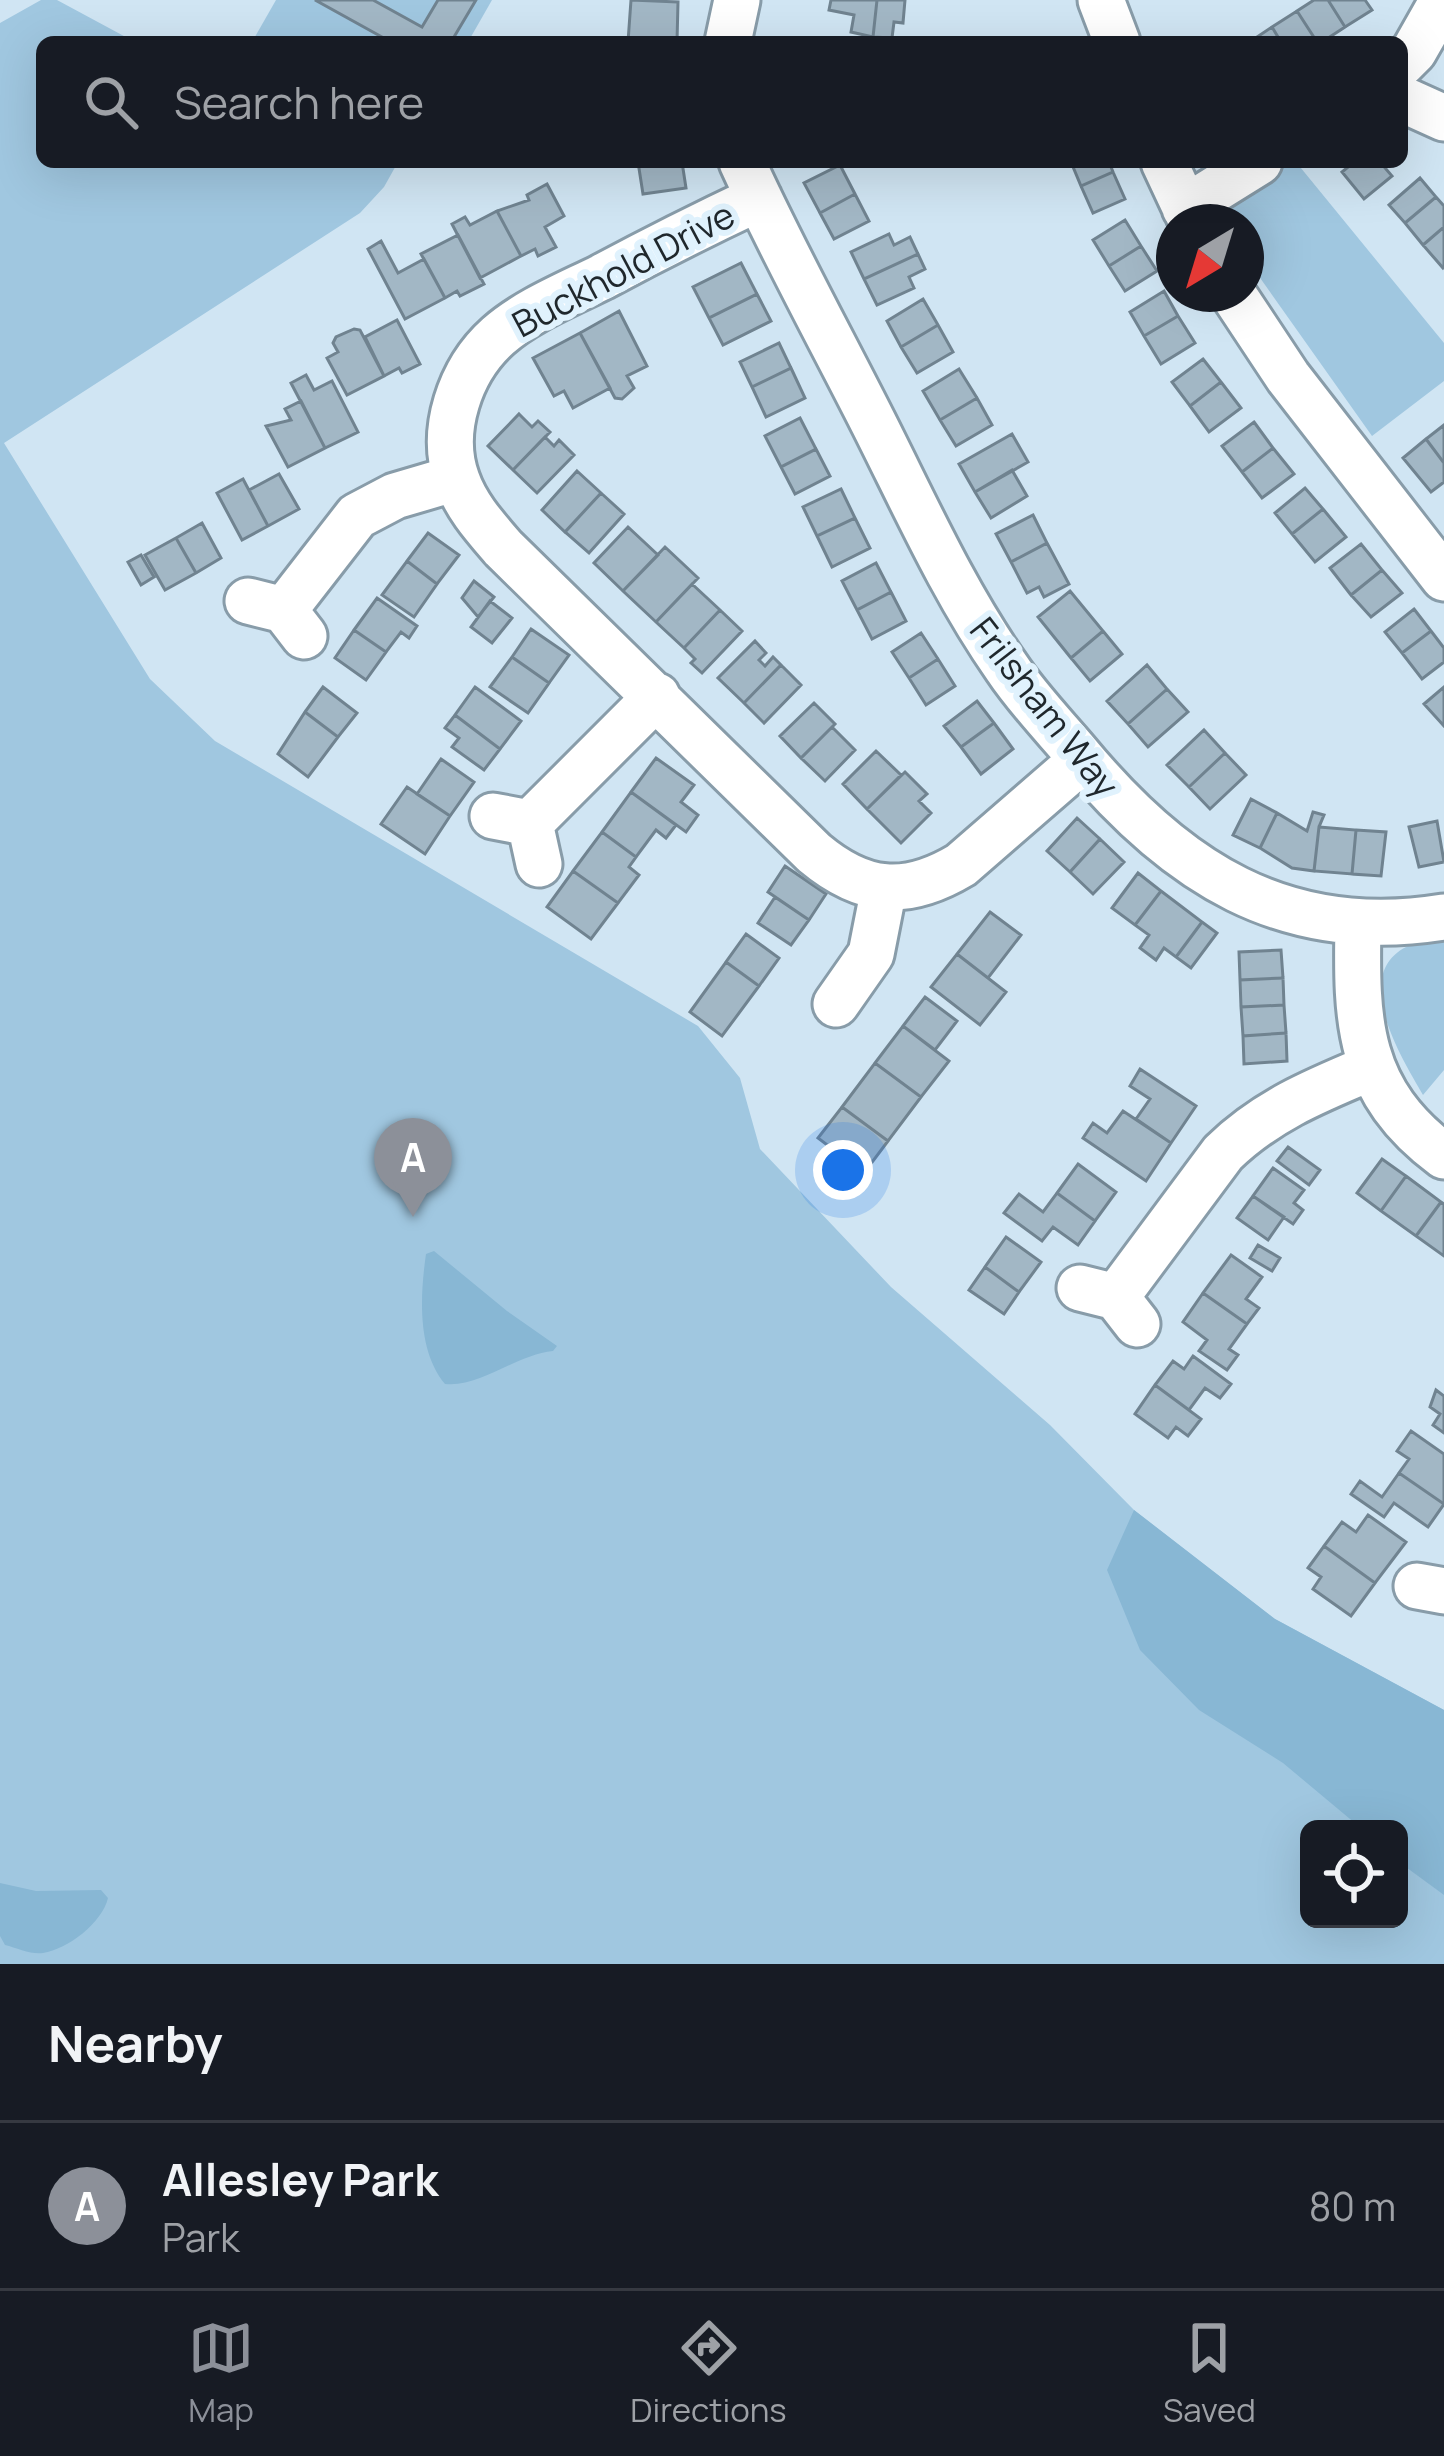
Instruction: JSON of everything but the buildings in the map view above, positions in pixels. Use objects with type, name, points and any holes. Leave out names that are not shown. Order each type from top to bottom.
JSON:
[{"type":"street","points":[[729,36],[737,0]]},
{"type":"street","points":[[1101,0],[1115,36]]},
{"type":"street","points":[[1408,57],[1443,0]]},
{"type":"street","points":[[1408,101],[1444,118]]},
{"type":"street","points":[[1167,168],[1183,204]]},
{"type":"street","points":[[1203,204],[1251,168]]},
{"type":"street","name":"Buckhold Drive","points":[[750,180],[590,283],[500,334],[468,373],[460,392],[452,431],[456,478],[503,548],[814,853],[845,875],[884,888]]},
{"type":"street","name":"Frilsham Way","points":[[750,180],[965,604],[1010,674],[1129,813],[1162,842],[1234,890],[1320,919],[1400,923],[1444,917]]},
{"type":"street","points":[[1245,312],[1288,377],[1444,578]]},
{"type":"street","points":[[278,616],[356,516],[395,496],[456,478]]},
{"type":"street","points":[[521,834],[657,696]]},
{"type":"street","points":[[831,1011],[872,954],[884,888],[925,884],[961,865],[1082,760]]},
{"type":"street","points":[[1358,923],[1357,1012],[1370,1068],[1397,1112],[1444,1156]]},
{"type":"street","points":[[1111,1303],[1223,1153],[1241,1136],[1285,1104],[1370,1068]]},
{"type":"shaded area","points":[[41,0],[57,0],[124,36],[36,36],[36,168],[395,168],[360,213],[4,443],[150,679],[215,741],[698,1026],[740,1078],[760,1149],[891,1287],[1050,1425],[1134,1510],[1275,1619],[1444,1710],[1444,1964],[0,1964],[0,23]]},
{"type":"shaded area","points":[[276,0],[492,0],[471,36],[255,36]]},
{"type":"shaded area","points":[[1274,168],[1301,168],[1444,343],[1444,381],[1372,436],[1264,283],[1264,204],[1228,204]]},
{"type":"shaded area","points":[[1444,937],[1444,1070],[1423,1095],[1386,1018],[1382,977],[1390,960],[1406,947]]},
{"type":"shaded area","points":[[434,1251],[557,1346],[553,1351],[471,1381],[445,1384],[429,1355],[423,1322],[426,1254]]},
{"type":"shaded area","points":[[1134,1510],[1275,1619],[1444,1710],[1444,1895],[1408,1869],[1408,1820],[1351,1820],[1283,1763],[1199,1710],[1140,1650],[1107,1570]]},
{"type":"shaded area","points":[[0,1883],[36,1891],[101,1890],[108,1898],[99,1917],[83,1933],[53,1951],[34,1953],[5,1945],[0,1936]]},
{"type":"place","name":"Allesley Park","points":[[413,1217]]}]
